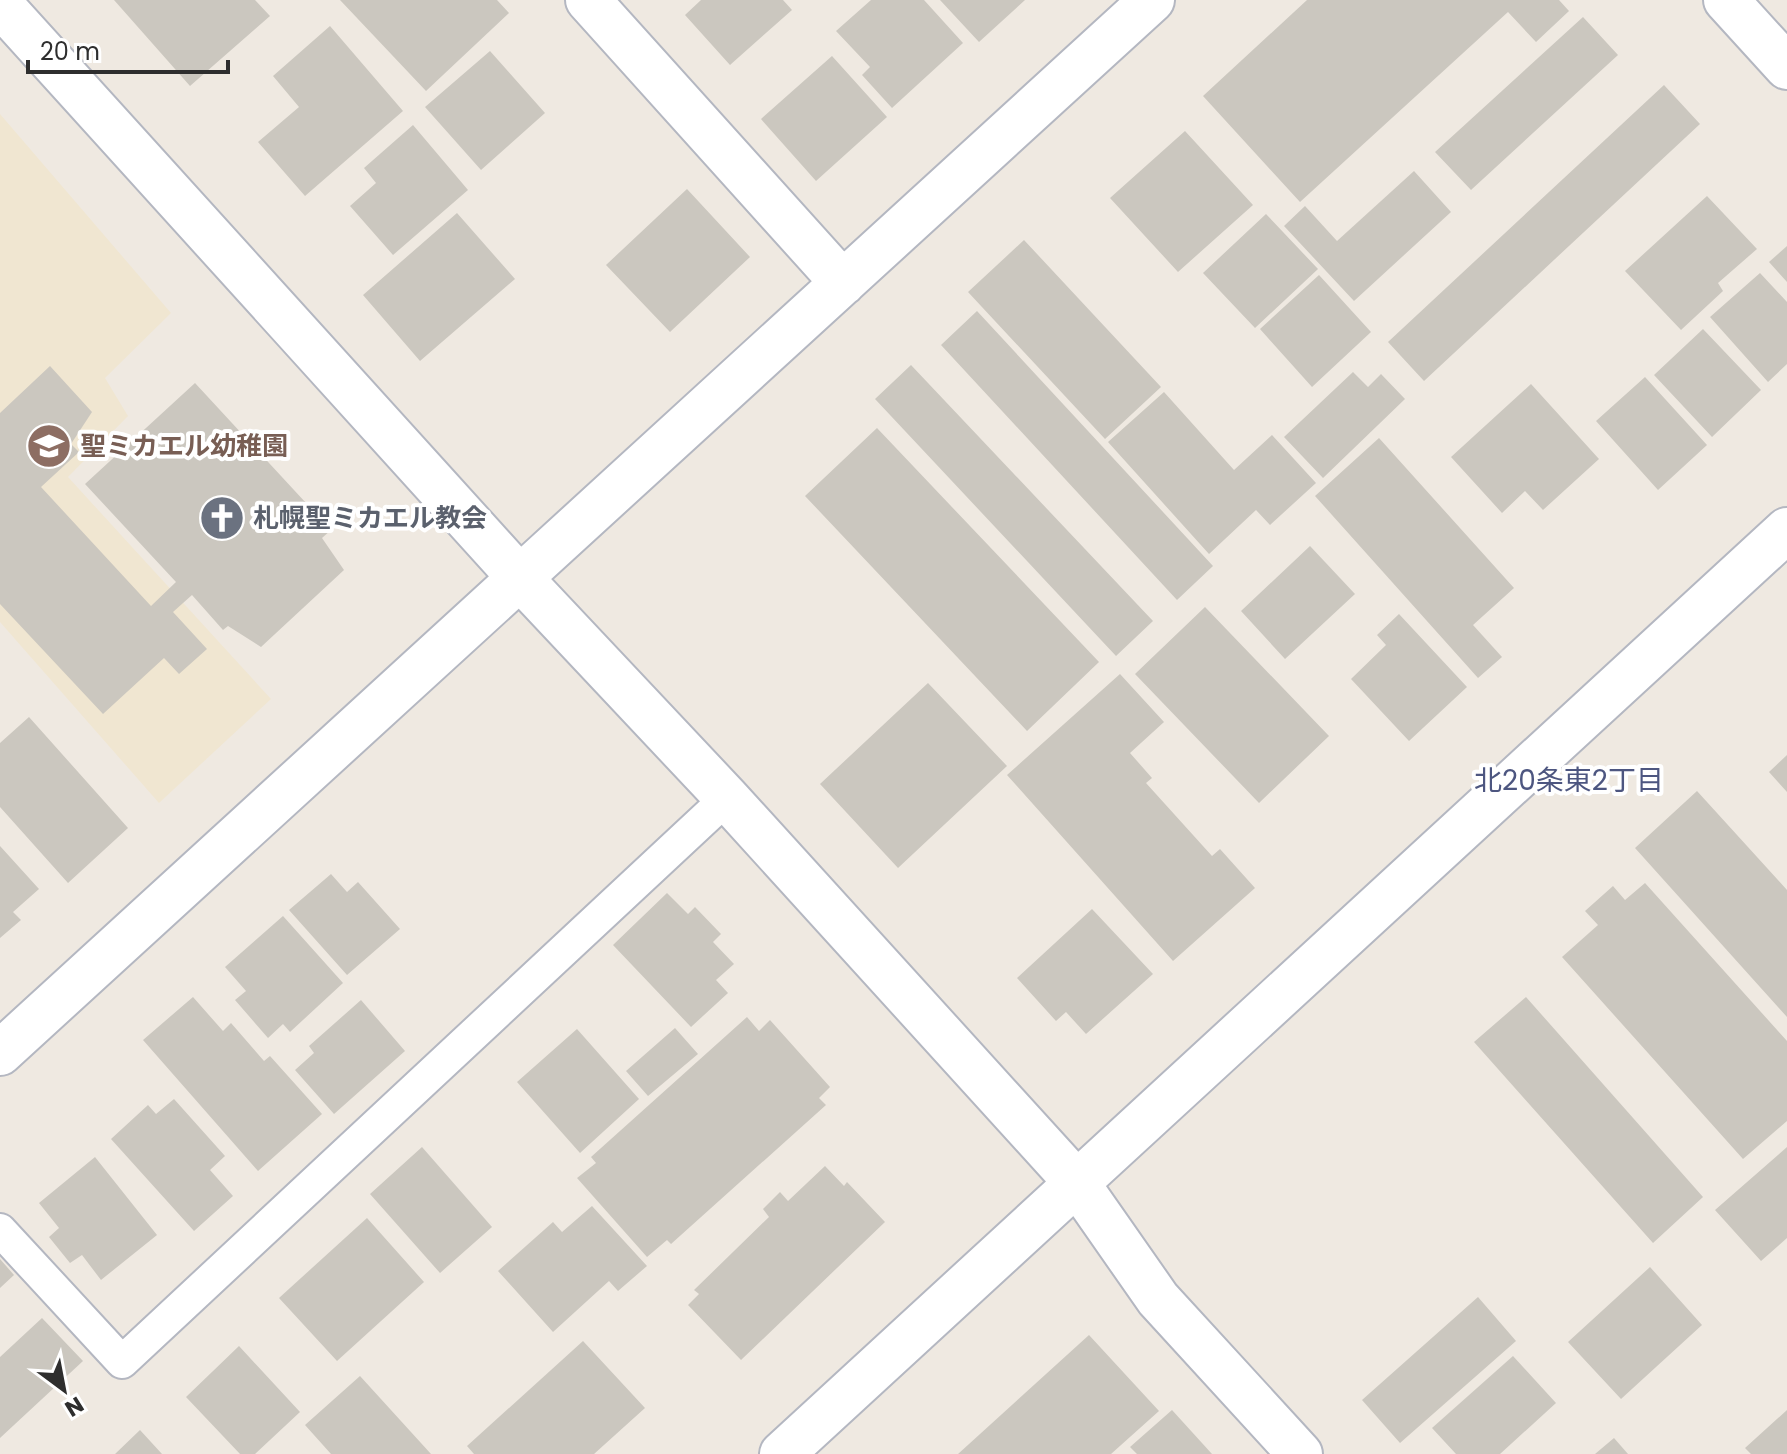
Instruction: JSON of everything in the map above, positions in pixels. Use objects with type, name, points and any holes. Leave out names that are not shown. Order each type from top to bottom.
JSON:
[{"type":"street","points":[[588,0],[843,283]]},
{"type":"street","points":[[1726,0],[1787,67]]},
{"type":"street","points":[[0,1053],[1148,1]]},
{"type":"street","points":[[0,4],[520,578],[727,798],[1077,1183],[1158,1299],[1300,1454]]},
{"type":"street","points":[[782,1454],[1787,530]]},
{"type":"lane","points":[[0,1230],[122,1362],[727,798]]},
{"type":"shaded area","name":"聖ミカエル幼稚園","points":[[0,114],[171,313],[105,378],[128,416],[68,477],[271,699],[159,803],[0,622]]},
{"type":"building","points":[[114,0],[255,0],[270,16],[190,86]]},
{"type":"building","points":[[340,0],[497,0],[509,13],[426,91]]},
{"type":"building","points":[[701,0],[783,0],[792,10],[730,65],[685,15]]},
{"type":"building","points":[[871,0],[924,0],[963,43],[892,108],[862,75],[870,67],[836,31]]},
{"type":"building","points":[[940,0],[1025,0],[979,42]]},
{"type":"building","points":[[1307,0],[1559,0],[1569,11],[1536,42],[1508,12],[1300,202],[1203,96]]},
{"type":"building","points":[[1583,17],[1618,55],[1471,190],[1435,152]]},
{"type":"building","points":[[330,26],[403,111],[305,196],[258,142],[299,107],[273,76]]},
{"type":"building","points":[[490,51],[545,113],[481,170],[425,107]]},
{"type":"building","points":[[832,56],[887,117],[816,181],[761,119]]},
{"type":"building","points":[[1664,85],[1700,124],[1424,381],[1388,342]]},
{"type":"building","points":[[413,125],[468,190],[393,255],[350,206],[376,183],[364,168]]},
{"type":"building","points":[[1185,131],[1253,205],[1178,272],[1110,198]]},
{"type":"building","points":[[1414,171],[1451,212],[1354,301],[1284,226],[1305,206],[1337,241]]},
{"type":"building","points":[[687,189],[750,257],[670,332],[606,265]]},
{"type":"building","points":[[1707,196],[1757,249],[1718,283],[1723,291],[1681,330],[1625,271]]},
{"type":"building","points":[[457,213],[515,279],[420,361],[363,295]]},
{"type":"building","points":[[1266,214],[1318,269],[1255,328],[1203,273]]},
{"type":"building","points":[[1024,240],[1161,387],[1105,439],[968,292]]},
{"type":"building","points":[[1787,246],[1787,282],[1769,262]]},
{"type":"building","points":[[1760,273],[1787,302],[1787,364],[1768,382],[1710,317]]},
{"type":"building","points":[[1319,275],[1371,332],[1312,387],[1260,329]]},
{"type":"building","points":[[977,311],[1213,566],[1177,600],[941,345]]},
{"type":"building","points":[[1703,329],[1761,390],[1712,437],[1654,375]]},
{"type":"building","points":[[911,365],[1153,621],[1116,656],[875,399]]},
{"type":"building","points":[[50,366],[92,412],[71,444],[79,452],[41,487],[151,606],[176,582],[85,484],[195,383],[331,530],[322,538],[344,570],[261,647],[228,626],[223,630],[192,595],[173,612],[207,649],[179,674],[164,658],[103,714],[0,604],[0,413]]},
{"type":"building","points":[[1353,372],[1368,387],[1381,374],[1405,399],[1323,478],[1284,437]]},
{"type":"building","points":[[1645,377],[1707,445],[1658,490],[1596,421]]},
{"type":"building","points":[[1531,384],[1599,459],[1543,510],[1525,491],[1502,513],[1451,457]]},
{"type":"building","points":[[1164,392],[1234,470],[1272,435],[1316,483],[1270,525],[1256,510],[1209,554],[1108,442]]},
{"type":"building","points":[[877,428],[1099,662],[1027,731],[805,496]]},
{"type":"building","points":[[1379,438],[1514,588],[1473,625],[1502,657],[1478,678],[1315,496]]},
{"type":"building","points":[[1310,546],[1355,594],[1285,659],[1241,611]]},
{"type":"building","points":[[1205,607],[1329,736],[1259,803],[1135,674]]},
{"type":"building","points":[[1399,614],[1467,687],[1409,741],[1351,679],[1386,645],[1377,635]]},
{"type":"building","points":[[1120,674],[1164,722],[1130,753],[1152,778],[1146,783],[1212,856],[1220,849],[1255,888],[1173,961],[1007,775]]},
{"type":"building","points":[[928,683],[1007,766],[898,868],[820,784]]},
{"type":"building","points":[[29,717],[128,828],[68,883],[0,807],[0,743]]},
{"type":"building","points":[[1787,755],[1787,792],[1769,772]]},
{"type":"building","points":[[1697,791],[1787,890],[1787,1017],[1635,848]]},
{"type":"building","points":[[0,846],[39,889],[13,912],[21,920],[0,938]]},
{"type":"building","points":[[331,874],[347,892],[358,882],[400,929],[347,975],[289,910]]},
{"type":"building","points":[[1645,883],[1787,1041],[1787,1121],[1743,1159],[1562,957],[1598,925],[1585,911],[1613,886],[1625,900]]},
{"type":"building","points":[[667,893],[688,914],[695,907],[721,934],[713,942],[734,964],[716,980],[728,993],[691,1027],[613,945]]},
{"type":"building","points":[[1092,909],[1153,974],[1086,1034],[1066,1012],[1056,1021],[1017,978]]},
{"type":"building","points":[[283,916],[343,983],[290,1032],[283,1024],[268,1038],[235,1000],[246,991],[225,967]]},
{"type":"building","points":[[193,997],[223,1031],[231,1023],[264,1061],[270,1056],[322,1114],[258,1171],[143,1040]]},
{"type":"building","points":[[1526,997],[1703,1197],[1653,1243],[1474,1042]]},
{"type":"building","points":[[361,1000],[405,1051],[334,1114],[295,1070],[314,1053],[309,1046]]},
{"type":"building","points":[[747,1017],[759,1031],[770,1020],[830,1087],[819,1098],[826,1105],[671,1244],[667,1240],[647,1257],[577,1178],[596,1163],[591,1157]]},
{"type":"building","points":[[675,1028],[698,1054],[648,1096],[626,1071]]},
{"type":"building","points":[[577,1029],[639,1099],[580,1153],[517,1082]]},
{"type":"building","points":[[174,1099],[225,1156],[210,1170],[233,1196],[194,1231],[111,1139],[148,1105],[156,1114]]},
{"type":"building","points":[[422,1147],[492,1227],[440,1273],[370,1194]]},
{"type":"building","points":[[1787,1147],[1787,1238],[1761,1261],[1715,1210]]},
{"type":"building","points":[[95,1157],[157,1235],[101,1280],[82,1255],[70,1263],[49,1237],[59,1228],[39,1203]]},
{"type":"building","points":[[825,1166],[844,1186],[847,1182],[885,1222],[741,1360],[688,1305],[699,1294],[694,1290],[769,1217],[763,1209],[780,1192],[788,1201]]},
{"type":"building","points":[[592,1206],[647,1266],[618,1291],[609,1281],[553,1332],[498,1271],[553,1222],[562,1232]]},
{"type":"building","points":[[367,1218],[424,1282],[337,1361],[279,1298]]},
{"type":"building","points":[[0,1259],[14,1275],[0,1288]]},
{"type":"building","points":[[1650,1267],[1702,1325],[1621,1399],[1568,1342]]},
{"type":"building","points":[[1478,1297],[1516,1341],[1400,1443],[1362,1400]]},
{"type":"building","points":[[42,1318],[83,1361],[0,1438],[0,1357]]},
{"type":"building","points":[[1089,1335],[1159,1411],[1111,1454],[958,1454]]},
{"type":"building","points":[[583,1341],[645,1408],[594,1454],[474,1454],[467,1446]]},
{"type":"building","points":[[239,1346],[300,1412],[255,1454],[240,1454],[186,1397]]},
{"type":"building","points":[[1513,1356],[1556,1403],[1500,1454],[1456,1454],[1432,1428]]},
{"type":"building","points":[[360,1376],[431,1454],[331,1454],[305,1425]]},
{"type":"building","points":[[1172,1410],[1212,1454],[1137,1454],[1130,1447]]},
{"type":"building","points":[[1787,1410],[1787,1454],[1751,1454],[1745,1448]]},
{"type":"building","points":[[140,1430],[162,1454],[115,1454]]},
{"type":"building","points":[[1614,1438],[1628,1454],[1595,1454]]},
{"type":"place","name":"聖ミカエル幼稚園","points":[[49,446]]},
{"type":"place","name":"札幌聖ミカエル教会","points":[[222,518]]},
{"type":"district","name":"北20条東2丁目","points":[[1569,780]]}]
